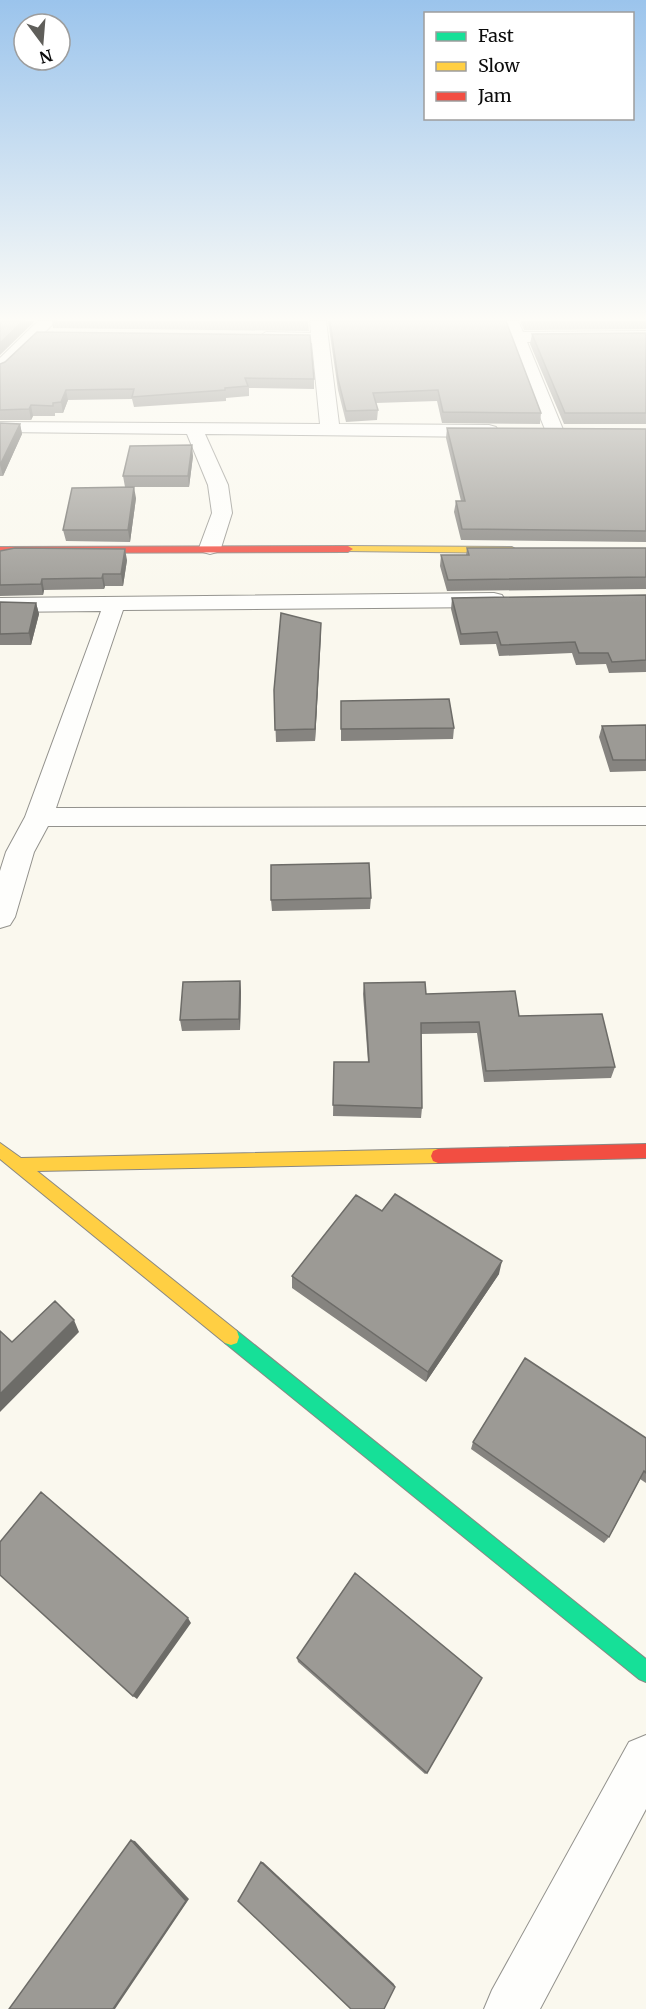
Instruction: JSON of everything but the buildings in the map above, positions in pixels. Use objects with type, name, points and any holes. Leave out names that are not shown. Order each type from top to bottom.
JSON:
[{"type":"street","points":[[328,415],[330,429]]},
{"type":"street","points":[[548,415],[555,432]]},
{"type":"street","points":[[0,427],[508,432]]},
{"type":"street","points":[[194,430],[218,485],[222,513],[210,548]]},
{"type":"street","points":[[531,432],[578,432]]},
{"type":"street","points":[[0,550],[148,551],[210,548],[528,550]]},
{"type":"street","points":[[0,605],[516,600]]},
{"type":"street","points":[[0,917],[25,838],[39,816],[114,605]]},
{"type":"street","points":[[39,816],[646,816]]},
{"type":"street","points":[[0,1150],[646,1672]]},
{"type":"street","points":[[19,1165],[646,1151]]},
{"type":"street","points":[[511,2009],[646,1759]]},
{"type":"traffic: fast","points":[[231,1337],[646,1672]]},
{"type":"traffic: slow","points":[[348,549],[512,550]]},
{"type":"traffic: slow","points":[[0,1150],[231,1337]]},
{"type":"traffic: slow","points":[[19,1165],[438,1156]]},
{"type":"traffic: jam","points":[[0,550],[348,549]]},
{"type":"traffic: jam","points":[[438,1156],[646,1151]]}]
